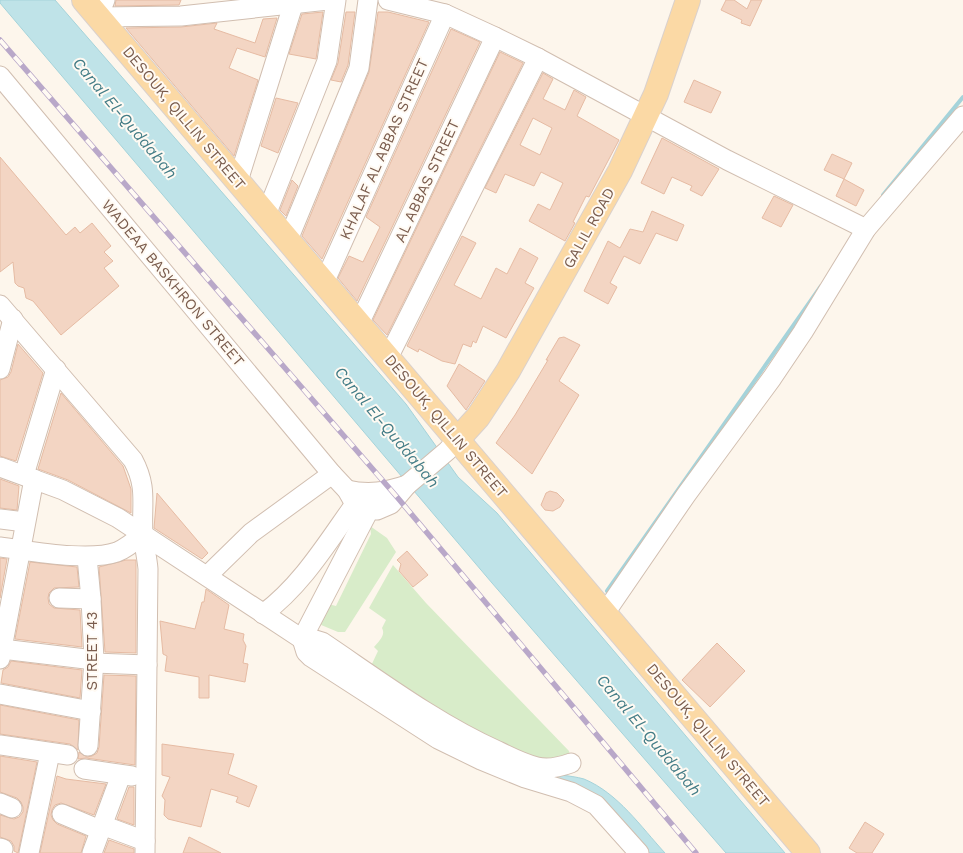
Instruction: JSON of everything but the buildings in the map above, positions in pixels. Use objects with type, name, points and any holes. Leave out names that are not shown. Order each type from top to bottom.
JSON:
[{"type":"main road","name":"GALIL ROAD","points":[[452,445],[478,417],[522,347],[606,198],[646,117],[665,71],[688,0]]},
{"type":"main road","name":"DESOUK, QILLIN STREET","points":[[95,6],[266,215],[388,358],[452,445],[605,613],[808,853]]},
{"type":"street","points":[[95,6],[184,8],[265,4],[293,5],[328,0]]},
{"type":"street","points":[[266,215],[327,61],[336,0]]},
{"type":"street","points":[[288,240],[359,68],[368,0]]},
{"type":"street","points":[[388,0],[426,4],[495,37],[538,58],[727,160],[866,230]]},
{"type":"street","points":[[238,181],[293,5]]},
{"type":"street","name":"KHALAF AL ABBAS STREET","points":[[324,283],[444,14]]},
{"type":"street","name":"AL ABBAS STREET","points":[[359,324],[495,37]]},
{"type":"street","points":[[388,358],[538,58]]},
{"type":"street","name":"WADEAA BASKHRON STREET","points":[[0,76],[332,474],[357,501]]},
{"type":"street","points":[[605,613],[686,495],[804,332],[866,230],[963,116]]},
{"type":"street","points":[[0,305],[133,460],[144,492],[143,534],[148,569],[145,847],[62,814]]},
{"type":"street","points":[[0,369],[13,319]]},
{"type":"street","points":[[56,369],[29,477],[25,522],[20,550],[7,584],[1,654],[147,665]]},
{"type":"street","points":[[357,501],[377,510],[392,504],[407,485],[452,445]]},
{"type":"street","points":[[0,468],[29,477],[91,503],[143,534],[302,639],[308,638],[322,642],[429,713],[491,748],[535,767],[547,769],[571,763]]},
{"type":"street","points":[[206,576],[251,533],[332,474]]},
{"type":"street","points":[[407,485],[374,493],[359,493],[302,639],[306,652],[438,739],[481,760],[526,778],[571,792],[596,805],[639,853]]},
{"type":"street","points":[[263,614],[283,598],[301,579],[357,501]]},
{"type":"street","points":[[0,519],[25,522]]},
{"type":"street","points":[[0,547],[87,557],[103,556],[118,552],[132,544],[143,534]]},
{"type":"street","name":"STREET 43","points":[[87,557],[94,661],[88,746]]},
{"type":"street","points":[[59,598],[91,599]]},
{"type":"street","points":[[0,694],[91,711]]},
{"type":"street","points":[[0,745],[59,754],[32,852]]},
{"type":"street","points":[[84,769],[146,778]]},
{"type":"street","points":[[92,853],[121,775]]},
{"type":"green space","points":[[370,526],[387,538],[396,552],[345,632],[338,632],[314,622],[324,603],[336,606],[371,534]]},
{"type":"green space","points":[[393,565],[426,603],[569,751],[571,760],[516,759],[370,668],[378,651],[374,647],[383,636],[382,628],[386,620],[369,608]]},
{"type":"water","name":"Canal El-Quddabah","points":[[0,0],[55,0],[406,404],[458,477],[497,513],[785,853],[726,853],[492,583],[0,3]]},
{"type":"water","points":[[331,659],[561,775],[584,779],[596,785],[628,811],[665,853],[648,853],[581,791]]},
{"type":"waterway","points":[[883,195],[963,97]]},
{"type":"waterway","points":[[607,591],[821,286]]},
{"type":"railway","points":[[0,40],[397,497],[696,853]]}]
